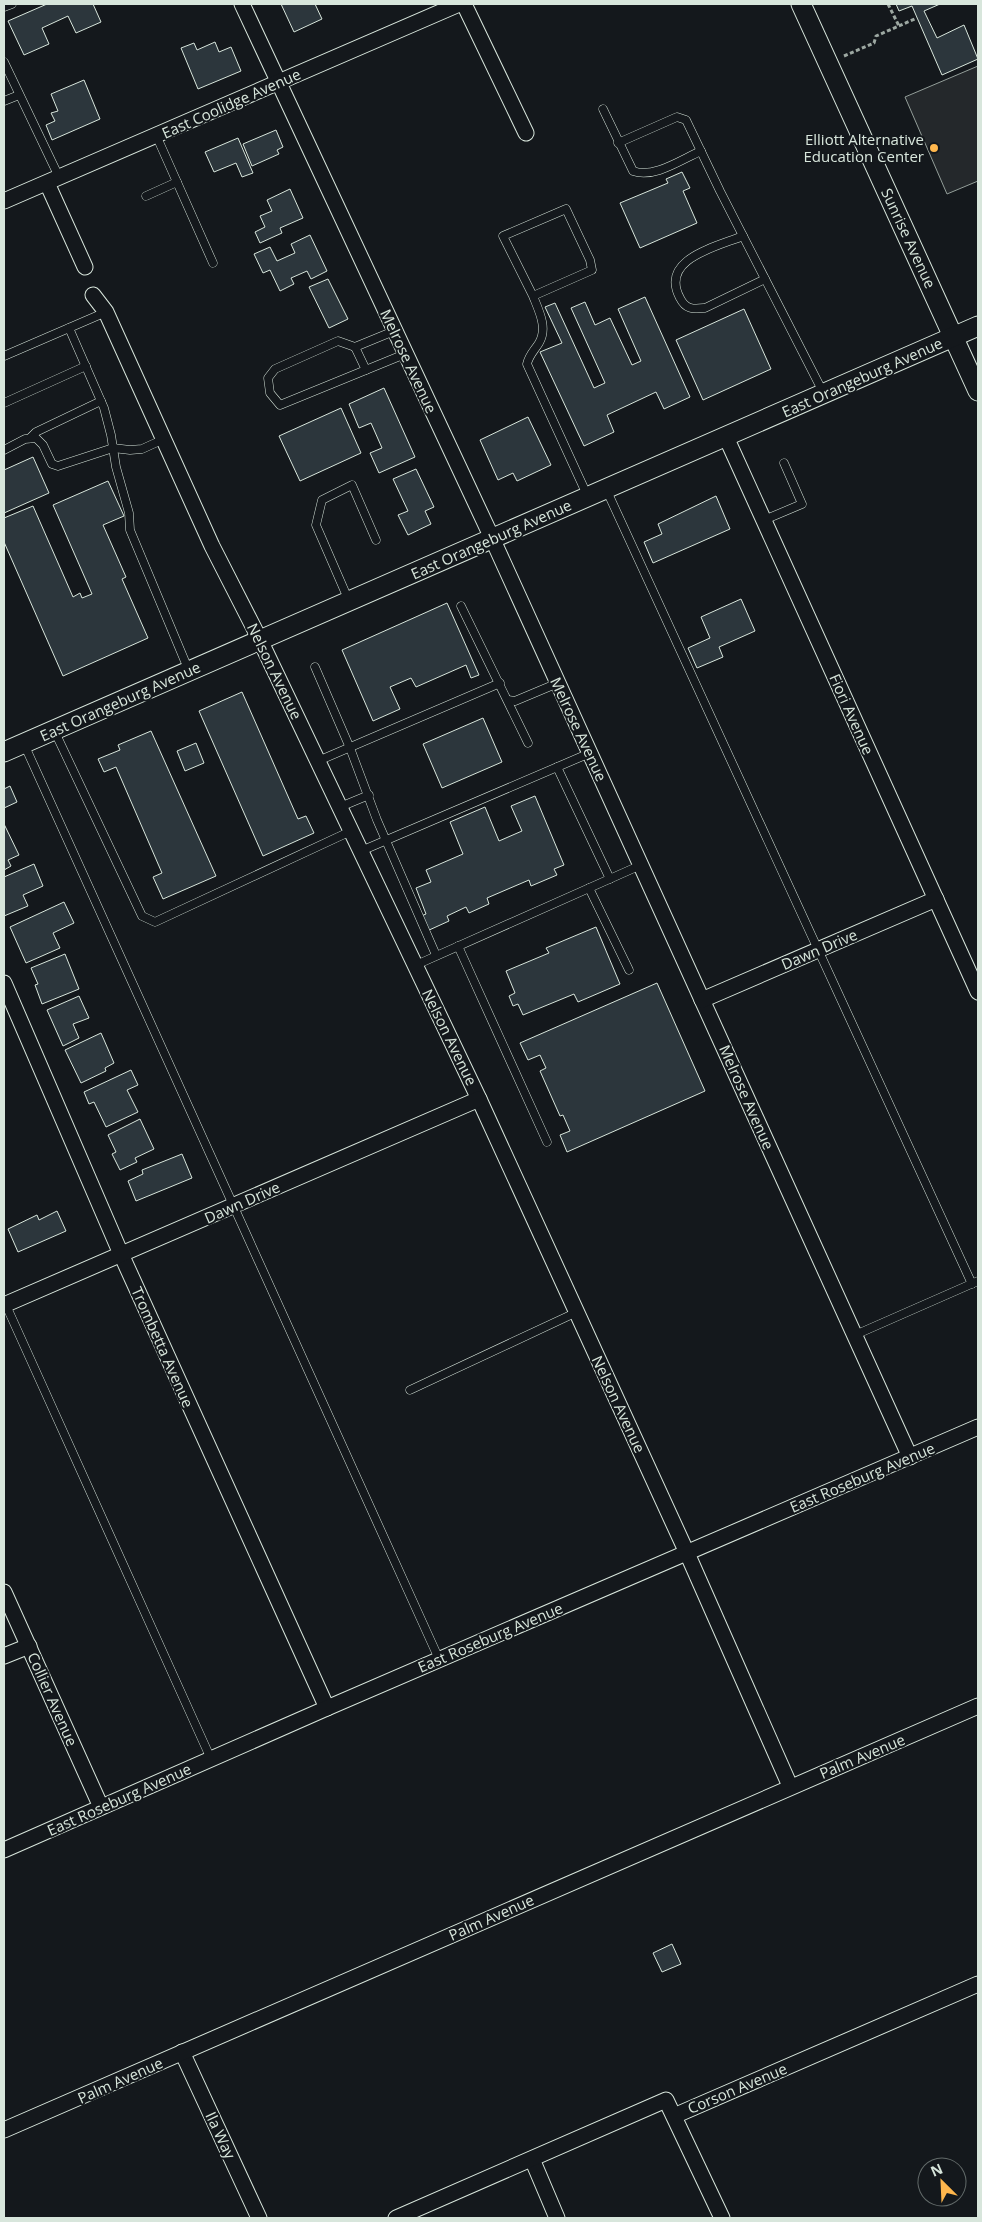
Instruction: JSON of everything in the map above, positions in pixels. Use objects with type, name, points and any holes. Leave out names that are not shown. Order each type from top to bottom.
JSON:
[{"type":"street","name":"Melrose Avenue","points":[[242,4],[492,538],[910,1457]]},
{"type":"street","name":"East Coolidge Avenue","points":[[4,201],[459,4]]},
{"type":"street","points":[[464,4],[526,133]]},
{"type":"street","name":"Sunrise Avenue","points":[[801,4],[978,391]]},
{"type":"street","points":[[53,180],[85,267]]},
{"type":"street","name":"Nelson Avenue","points":[[94,295],[106,312],[212,546],[260,640],[480,1099],[687,1552],[790,1786]]},
{"type":"street","name":"East Orangeburg Avenue","points":[[4,752],[978,326]]},
{"type":"street","name":"Fiori Avenue","points":[[726,437],[978,992]]},
{"type":"street","name":"Dawn Drive","points":[[702,1000],[936,899]]},
{"type":"street","name":"Trombetta Avenue","points":[[4,983],[121,1254],[326,1708]]},
{"type":"street","name":"Dawn Drive","points":[[4,1303],[480,1099]]},
{"type":"street","name":"East Roseburg Avenue","points":[[4,1850],[326,1708],[978,1427]]},
{"type":"street","name":"Collier Avenue","points":[[4,1592],[101,1807]]},
{"type":"street","points":[[4,1656],[29,1646]]},
{"type":"street","name":"Palm Avenue","points":[[4,2130],[790,1786],[978,1706]]},
{"type":"street","name":"Corson Avenue","points":[[396,2218],[666,2100],[674,2116],[978,1984]]},
{"type":"street","name":"Ila Way","points":[[182,2052],[259,2218]]},
{"type":"street","points":[[674,2116],[722,2218]]},
{"type":"street","points":[[532,2159],[558,2218]]},
{"type":"lane","points":[[4,7],[12,4]]},
{"type":"lane","points":[[4,62],[53,180]]},
{"type":"lane","points":[[4,101],[19,95]]},
{"type":"lane","points":[[603,109],[618,143],[634,171],[641,174],[657,171],[701,151]]},
{"type":"lane","points":[[618,143],[677,116],[686,120],[824,394]]},
{"type":"lane","points":[[156,135],[213,263]]},
{"type":"lane","points":[[146,196],[177,182]]},
{"type":"lane","points":[[533,296],[592,270],[590,260],[566,208],[503,236],[533,296],[544,332],[530,355],[527,364],[588,497]]},
{"type":"lane","points":[[743,236],[694,256],[685,262],[678,268],[674,280],[675,290],[682,303],[688,308],[705,308],[765,280]]},
{"type":"lane","points":[[4,356],[106,312]]},
{"type":"lane","points":[[69,328],[101,401],[129,513],[130,530],[189,671]]},
{"type":"lane","points":[[394,330],[356,347],[338,342],[275,369],[268,378],[270,392],[280,406],[405,354]]},
{"type":"lane","points":[[356,347],[366,370]]},
{"type":"lane","points":[[4,403],[86,366]]},
{"type":"lane","points":[[30,438],[36,432],[101,401]]},
{"type":"lane","points":[[4,450],[25,438],[36,438],[43,445],[52,464],[58,466],[113,448],[142,449],[164,439]]},
{"type":"lane","points":[[764,520],[802,504],[784,463]]},
{"type":"lane","points":[[349,601],[316,525],[322,500],[352,486],[376,540]]},
{"type":"lane","points":[[606,489],[817,950],[975,1282],[855,1335]]},
{"type":"lane","points":[[461,606],[528,743]]},
{"type":"lane","points":[[315,667],[350,748],[377,820],[436,956]]},
{"type":"lane","points":[[508,700],[515,700],[558,683]]},
{"type":"lane","points":[[318,761],[500,684]]},
{"type":"lane","points":[[54,730],[142,916],[154,922],[351,831]]},
{"type":"lane","points":[[24,744],[439,1659]]},
{"type":"lane","points":[[361,851],[590,753]]},
{"type":"lane","points":[[557,767],[610,879]]},
{"type":"lane","points":[[340,807],[369,795]]},
{"type":"lane","points":[[416,965],[641,865]]},
{"type":"lane","points":[[589,888],[629,970]]},
{"type":"lane","points":[[458,946],[547,1142]]},
{"type":"lane","points":[[4,1303],[211,1759]]},
{"type":"lane","points":[[410,1390],[577,1312]]},
{"type":"path","points":[[888,4],[898,26]]},
{"type":"path","points":[[829,63],[874,43],[876,36],[917,18]]},
{"type":"shaded area","points":[[978,66],[978,181],[947,194],[905,97]]},
{"type":"building","points":[[47,4],[93,4],[101,22],[76,33],[68,16],[42,28],[49,44],[24,55],[8,21]]},
{"type":"building","points":[[281,4],[315,4],[322,19],[294,32]]},
{"type":"building","points":[[896,4],[940,4],[924,11],[937,38],[964,25],[978,59],[942,75],[912,6],[899,11]]},
{"type":"building","points":[[215,42],[219,52],[231,47],[241,71],[198,89],[181,48],[194,43],[197,50]]},
{"type":"building","points":[[84,80],[100,119],[52,140],[46,125],[55,121],[51,113],[58,111],[51,94]]},
{"type":"building","points":[[276,130],[283,147],[277,150],[279,154],[252,166],[243,144]]},
{"type":"building","points":[[238,138],[253,173],[242,177],[236,163],[214,172],[205,152]]},
{"type":"building","points":[[682,172],[690,188],[683,191],[697,223],[640,248],[620,203],[668,183],[666,179]]},
{"type":"building","points":[[290,189],[303,218],[280,228],[282,233],[260,243],[255,232],[265,227],[260,216],[272,211],[267,200]]},
{"type":"building","points":[[310,235],[327,271],[311,279],[307,271],[291,278],[294,284],[280,291],[270,270],[263,273],[254,254],[270,247],[277,261],[295,253],[291,244]]},
{"type":"building","points":[[328,279],[348,319],[329,328],[309,287]]},
{"type":"building","points":[[645,297],[690,397],[664,409],[656,392],[607,415],[614,432],[584,446],[540,352],[562,343],[545,307],[555,303],[594,388],[605,383],[571,308],[585,302],[595,325],[610,318],[632,365],[641,361],[618,309]]},
{"type":"building","points":[[744,309],[771,369],[703,400],[676,340]]},
{"type":"building","points":[[384,388],[415,457],[379,473],[370,453],[382,448],[371,423],[359,428],[349,404]]},
{"type":"building","points":[[341,408],[361,453],[300,481],[279,436]]},
{"type":"building","points":[[528,417],[551,465],[517,481],[513,473],[498,480],[480,440]]},
{"type":"building","points":[[33,457],[49,493],[4,513],[4,470]]},
{"type":"building","points":[[416,469],[434,507],[425,511],[431,524],[408,535],[398,515],[408,511],[393,479]]},
{"type":"building","points":[[108,481],[124,516],[103,525],[126,577],[122,579],[148,638],[63,676],[4,542],[4,518],[33,506],[73,597],[80,593],[82,598],[92,594],[53,505]]},
{"type":"building","points":[[716,496],[730,529],[653,563],[644,542],[662,534],[658,524]]},
{"type":"building","points":[[741,599],[755,631],[719,647],[723,657],[697,668],[688,648],[710,638],[701,617]]},
{"type":"building","points":[[447,603],[479,675],[471,678],[466,665],[416,687],[411,678],[390,687],[400,709],[373,721],[342,650]]},
{"type":"building","points":[[242,692],[298,819],[306,816],[314,833],[263,856],[199,711]]},
{"type":"building","points":[[483,718],[502,762],[442,788],[423,744]]},
{"type":"building","points":[[151,731],[216,876],[163,899],[153,877],[162,873],[116,767],[104,772],[98,759],[120,750],[118,745]]},
{"type":"building","points":[[196,743],[204,763],[185,771],[177,751]]},
{"type":"building","points":[[10,786],[17,802],[4,808],[4,789]]},
{"type":"building","points":[[535,796],[564,865],[554,869],[557,875],[531,886],[529,880],[487,898],[489,904],[469,913],[466,907],[447,916],[449,921],[427,931],[421,916],[426,914],[416,888],[431,882],[426,870],[463,854],[450,822],[485,807],[499,841],[522,831],[511,806]]},
{"type":"building","points":[[4,824],[19,855],[8,860],[11,866],[4,870]]},
{"type":"building","points":[[34,864],[43,886],[23,895],[28,906],[4,916],[4,877]]},
{"type":"building","points":[[64,902],[74,923],[53,933],[60,948],[26,963],[10,927]]},
{"type":"building","points":[[596,927],[620,984],[578,1002],[574,994],[523,1015],[518,1004],[513,1006],[509,996],[515,993],[506,971],[549,953],[546,948]]},
{"type":"building","points":[[65,954],[79,989],[42,1004],[35,985],[38,984],[31,968]]},
{"type":"building","points":[[657,983],[705,1091],[567,1152],[560,1135],[570,1131],[563,1115],[560,1116],[540,1071],[546,1068],[540,1055],[528,1060],[520,1043]]},
{"type":"building","points":[[79,996],[89,1018],[73,1024],[79,1038],[63,1046],[47,1010]]},
{"type":"building","points":[[101,1033],[114,1063],[105,1068],[106,1071],[81,1083],[65,1050]]},
{"type":"building","points":[[131,1070],[138,1085],[127,1090],[138,1112],[106,1127],[94,1102],[89,1104],[84,1092]]},
{"type":"building","points":[[140,1119],[154,1149],[135,1158],[137,1162],[120,1170],[112,1154],[116,1152],[108,1135]]},
{"type":"building","points":[[182,1154],[192,1178],[136,1201],[128,1181],[143,1174],[142,1170]]},
{"type":"building","points":[[57,1211],[66,1231],[18,1252],[8,1229],[37,1215],[39,1220]]},
{"type":"building","points":[[672,1944],[681,1964],[662,1972],[653,1953]]},
{"type":"place","name":"Elliott Alternative Education Center","points":[[934,148]]}]
